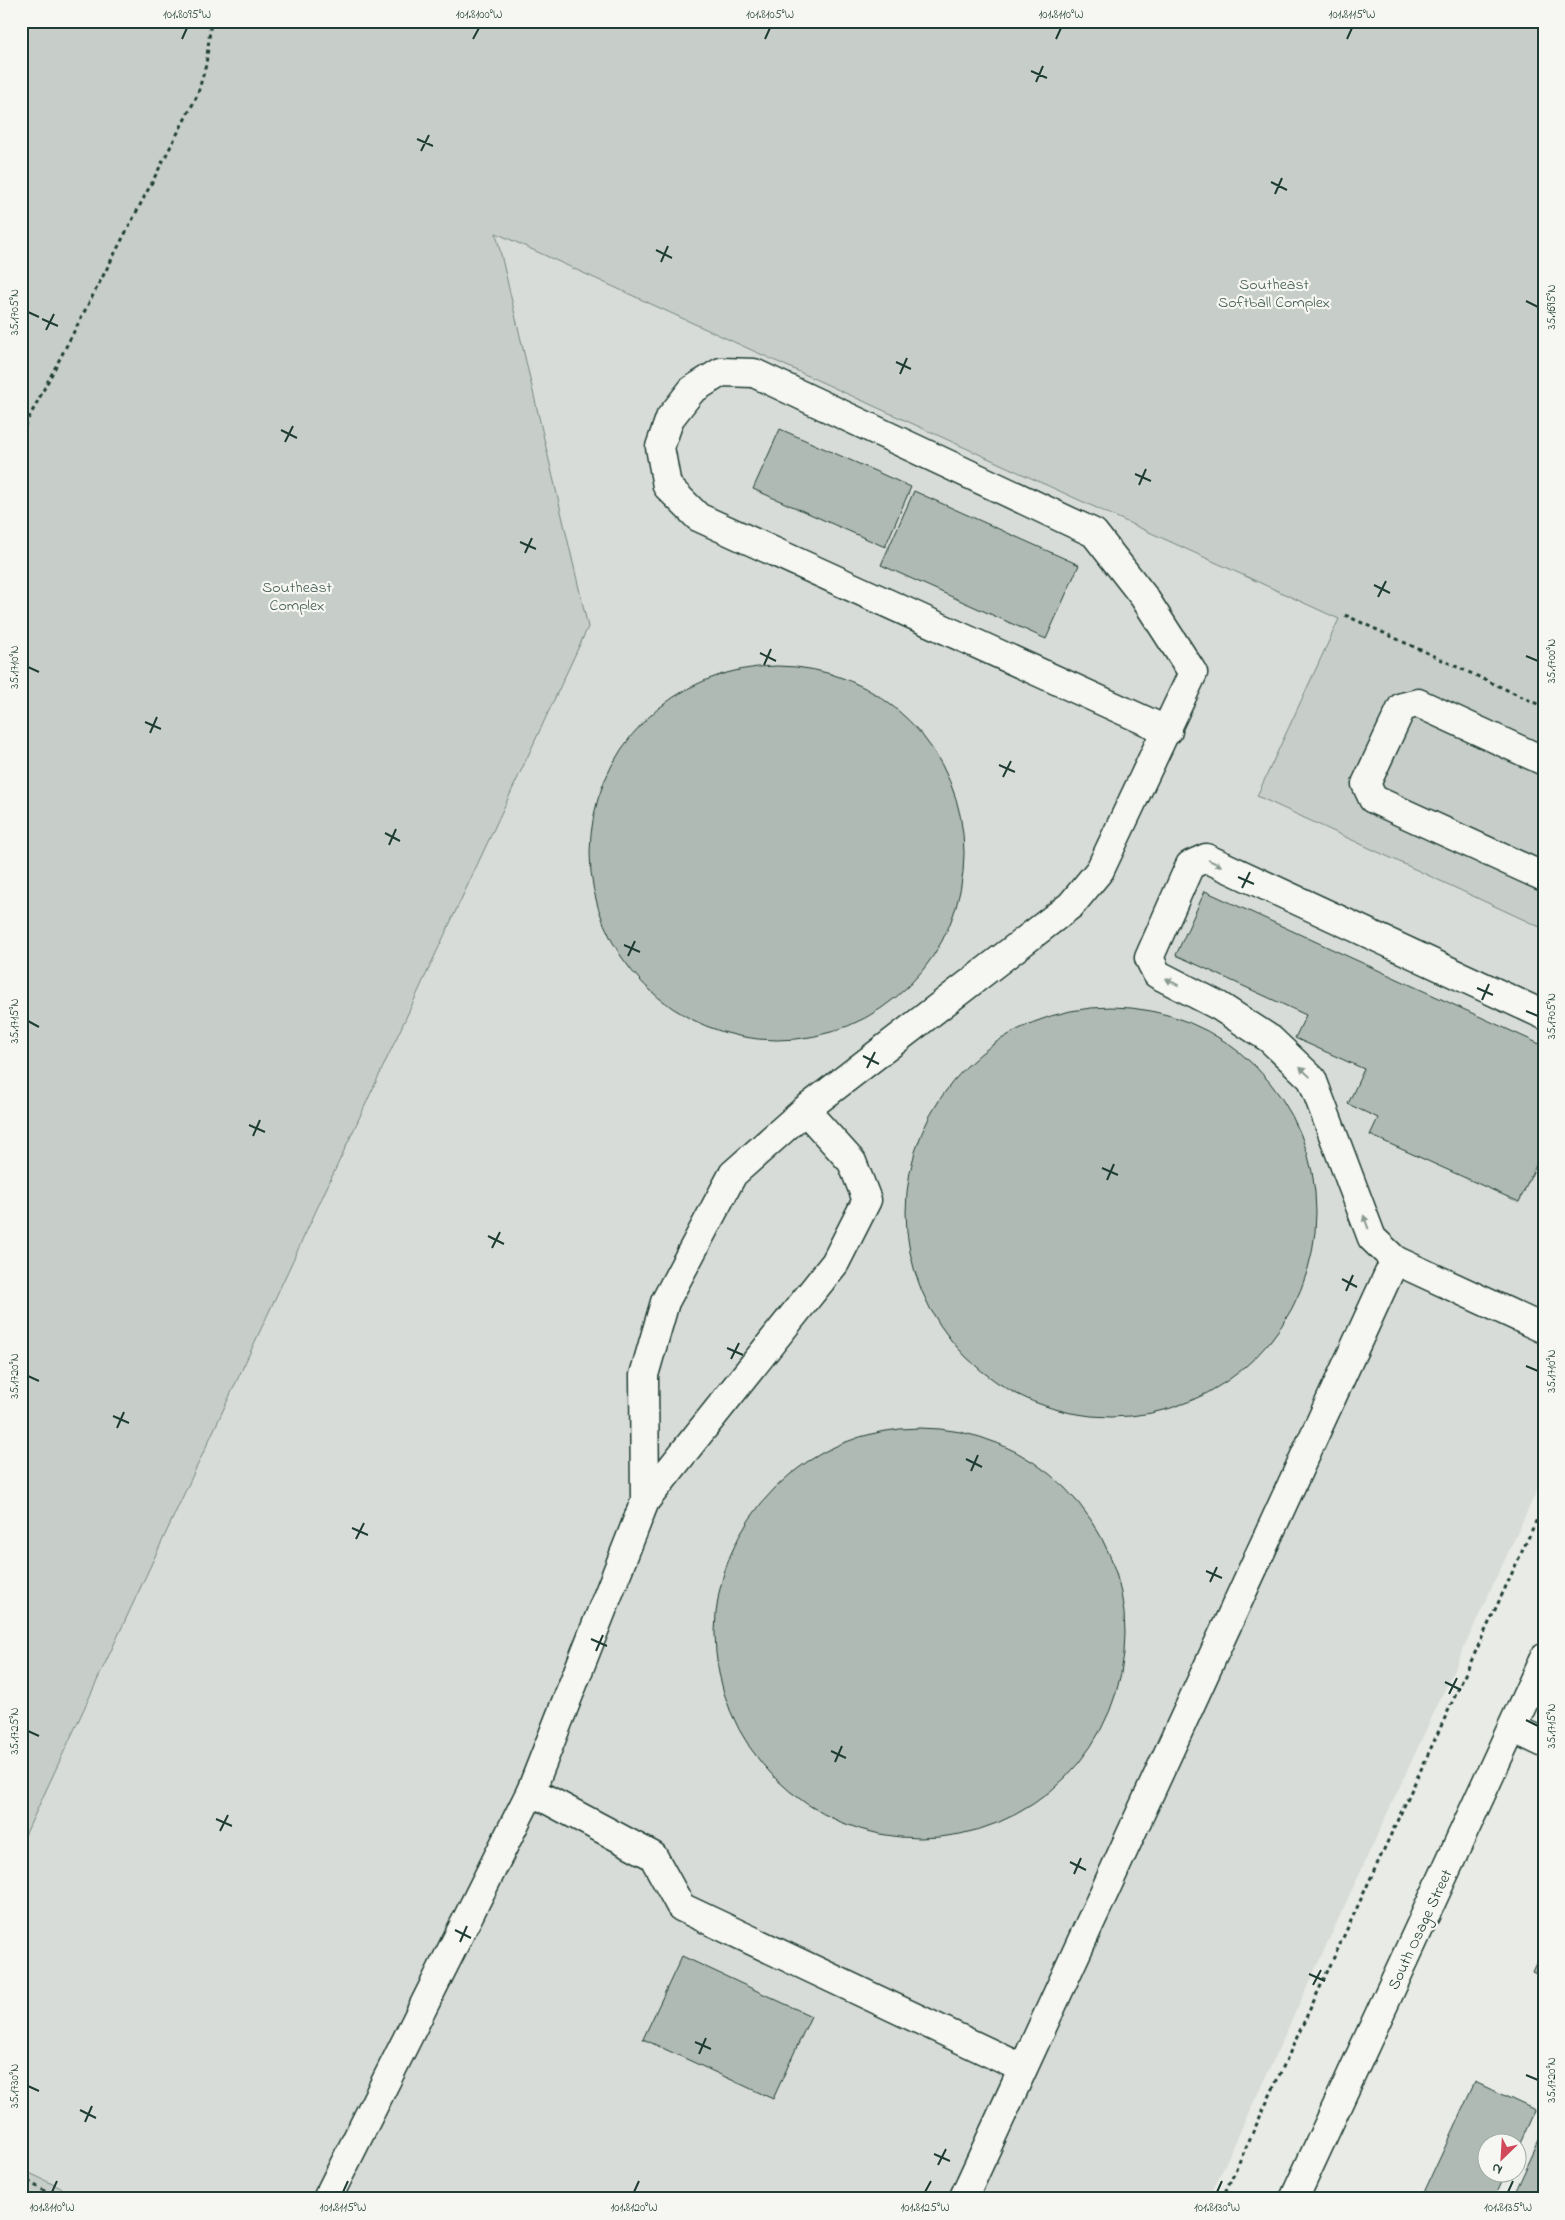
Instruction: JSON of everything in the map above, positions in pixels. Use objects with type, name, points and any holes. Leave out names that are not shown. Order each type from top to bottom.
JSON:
[{"type":"main road","points":[[645,1501],[644,1375],[665,1302],[733,1174],[805,1110],[1071,905],[1100,870],[1168,732],[1194,673],[1144,597],[1094,534],[754,373],[721,372],[692,390],[670,418],[660,448],[667,486],[698,517],[1168,732]]},
{"type":"main road","points":[[1544,761],[1418,703],[1402,707],[1366,784],[1373,799],[1544,878]]},
{"type":"main road","points":[[1541,1320],[1395,1260],[1372,1238],[1312,1079],[1270,1039],[1219,1006],[1157,974],[1149,958],[1190,866],[1206,858],[1544,1014]]},
{"type":"main road","points":[[327,2199],[532,1791],[645,1501],[835,1263],[867,1200],[852,1162],[805,1110]]},
{"type":"main road","points":[[963,2199],[1395,1260]]},
{"type":"main road","name":"South Osage Street","points":[[1294,2199],[1544,1658]]},
{"type":"main road","points":[[1512,1728],[1544,1743]]},
{"type":"main road","points":[[532,1791],[653,1856],[682,1908],[1022,2068]]},
{"type":"path","points":[[21,432],[197,96],[206,65],[211,21]]},
{"type":"path","points":[[1345,615],[1544,707]]},
{"type":"path","points":[[1222,2199],[1544,1504]]},
{"type":"path","points":[[21,2177],[58,2199]]},
{"type":"shaded area","points":[[496,233],[1339,619],[1257,796],[1544,929],[1544,1475],[1209,2199],[84,2199],[21,2169],[21,1844],[588,627]]},
{"type":"green space","name":"Southeast Complex","points":[[21,21],[1544,21],[1544,929],[1257,796],[1339,619],[496,233],[588,627],[21,1844]]},
{"type":"green space","points":[[21,2169],[84,2199],[21,2199]]},
{"type":"building","points":[[780,429],[911,487],[885,547],[753,489]]},
{"type":"building","points":[[914,491],[1079,565],[1046,639],[881,565]]},
{"type":"building","points":[[777,666],[814,669],[849,680],[881,697],[910,720],[933,749],[950,781],[961,816],[964,853],[961,890],[950,925],[933,957],[910,986],[881,1009],[849,1026],[814,1037],[777,1040],[740,1037],[705,1026],[673,1009],[644,986],[621,957],[604,925],[593,890],[590,853],[593,816],[604,781],[621,749],[644,720],[673,697],[705,680],[740,669]]},
{"type":"building","points":[[1205,891],[1544,1046],[1544,1148],[1519,1202],[1370,1135],[1378,1118],[1348,1104],[1364,1069],[1295,1038],[1306,1015],[1176,955]]},
{"type":"building","points":[[1111,1007],[1151,1011],[1190,1022],[1225,1041],[1256,1067],[1282,1098],[1301,1133],[1312,1172],[1316,1212],[1312,1252],[1301,1291],[1282,1326],[1256,1357],[1225,1383],[1190,1402],[1151,1413],[1111,1417],[1071,1413],[1032,1402],[997,1383],[966,1357],[940,1326],[921,1291],[910,1252],[906,1212],[910,1172],[921,1133],[940,1098],[966,1067],[997,1041],[1032,1022],[1071,1011]]},
{"type":"building","points":[[920,1428],[960,1432],[999,1443],[1034,1462],[1065,1488],[1091,1519],[1110,1554],[1121,1593],[1125,1633],[1121,1673],[1110,1712],[1091,1747],[1065,1778],[1034,1804],[999,1823],[960,1834],[920,1838],[880,1834],[841,1823],[806,1804],[775,1778],[749,1747],[730,1712],[719,1673],[715,1633],[719,1593],[730,1554],[749,1519],[775,1488],[806,1462],[841,1443],[880,1432]]},
{"type":"building","points":[[1544,1948],[1544,1977],[1533,1972]]},
{"type":"building","points":[[682,1956],[811,2016],[773,2099],[643,2039]]},
{"type":"building","points":[[1475,2082],[1535,2110],[1525,2132],[1478,2132],[1478,2182],[1502,2182],[1494,2199],[1421,2199]]},
{"type":"building","points":[[1544,2130],[1544,2199],[1512,2199],[1520,2182],[1528,2182],[1528,2164]]},
{"type":"park label","name":"Southeast Softball Complex","points":[[1274,292]]}]
